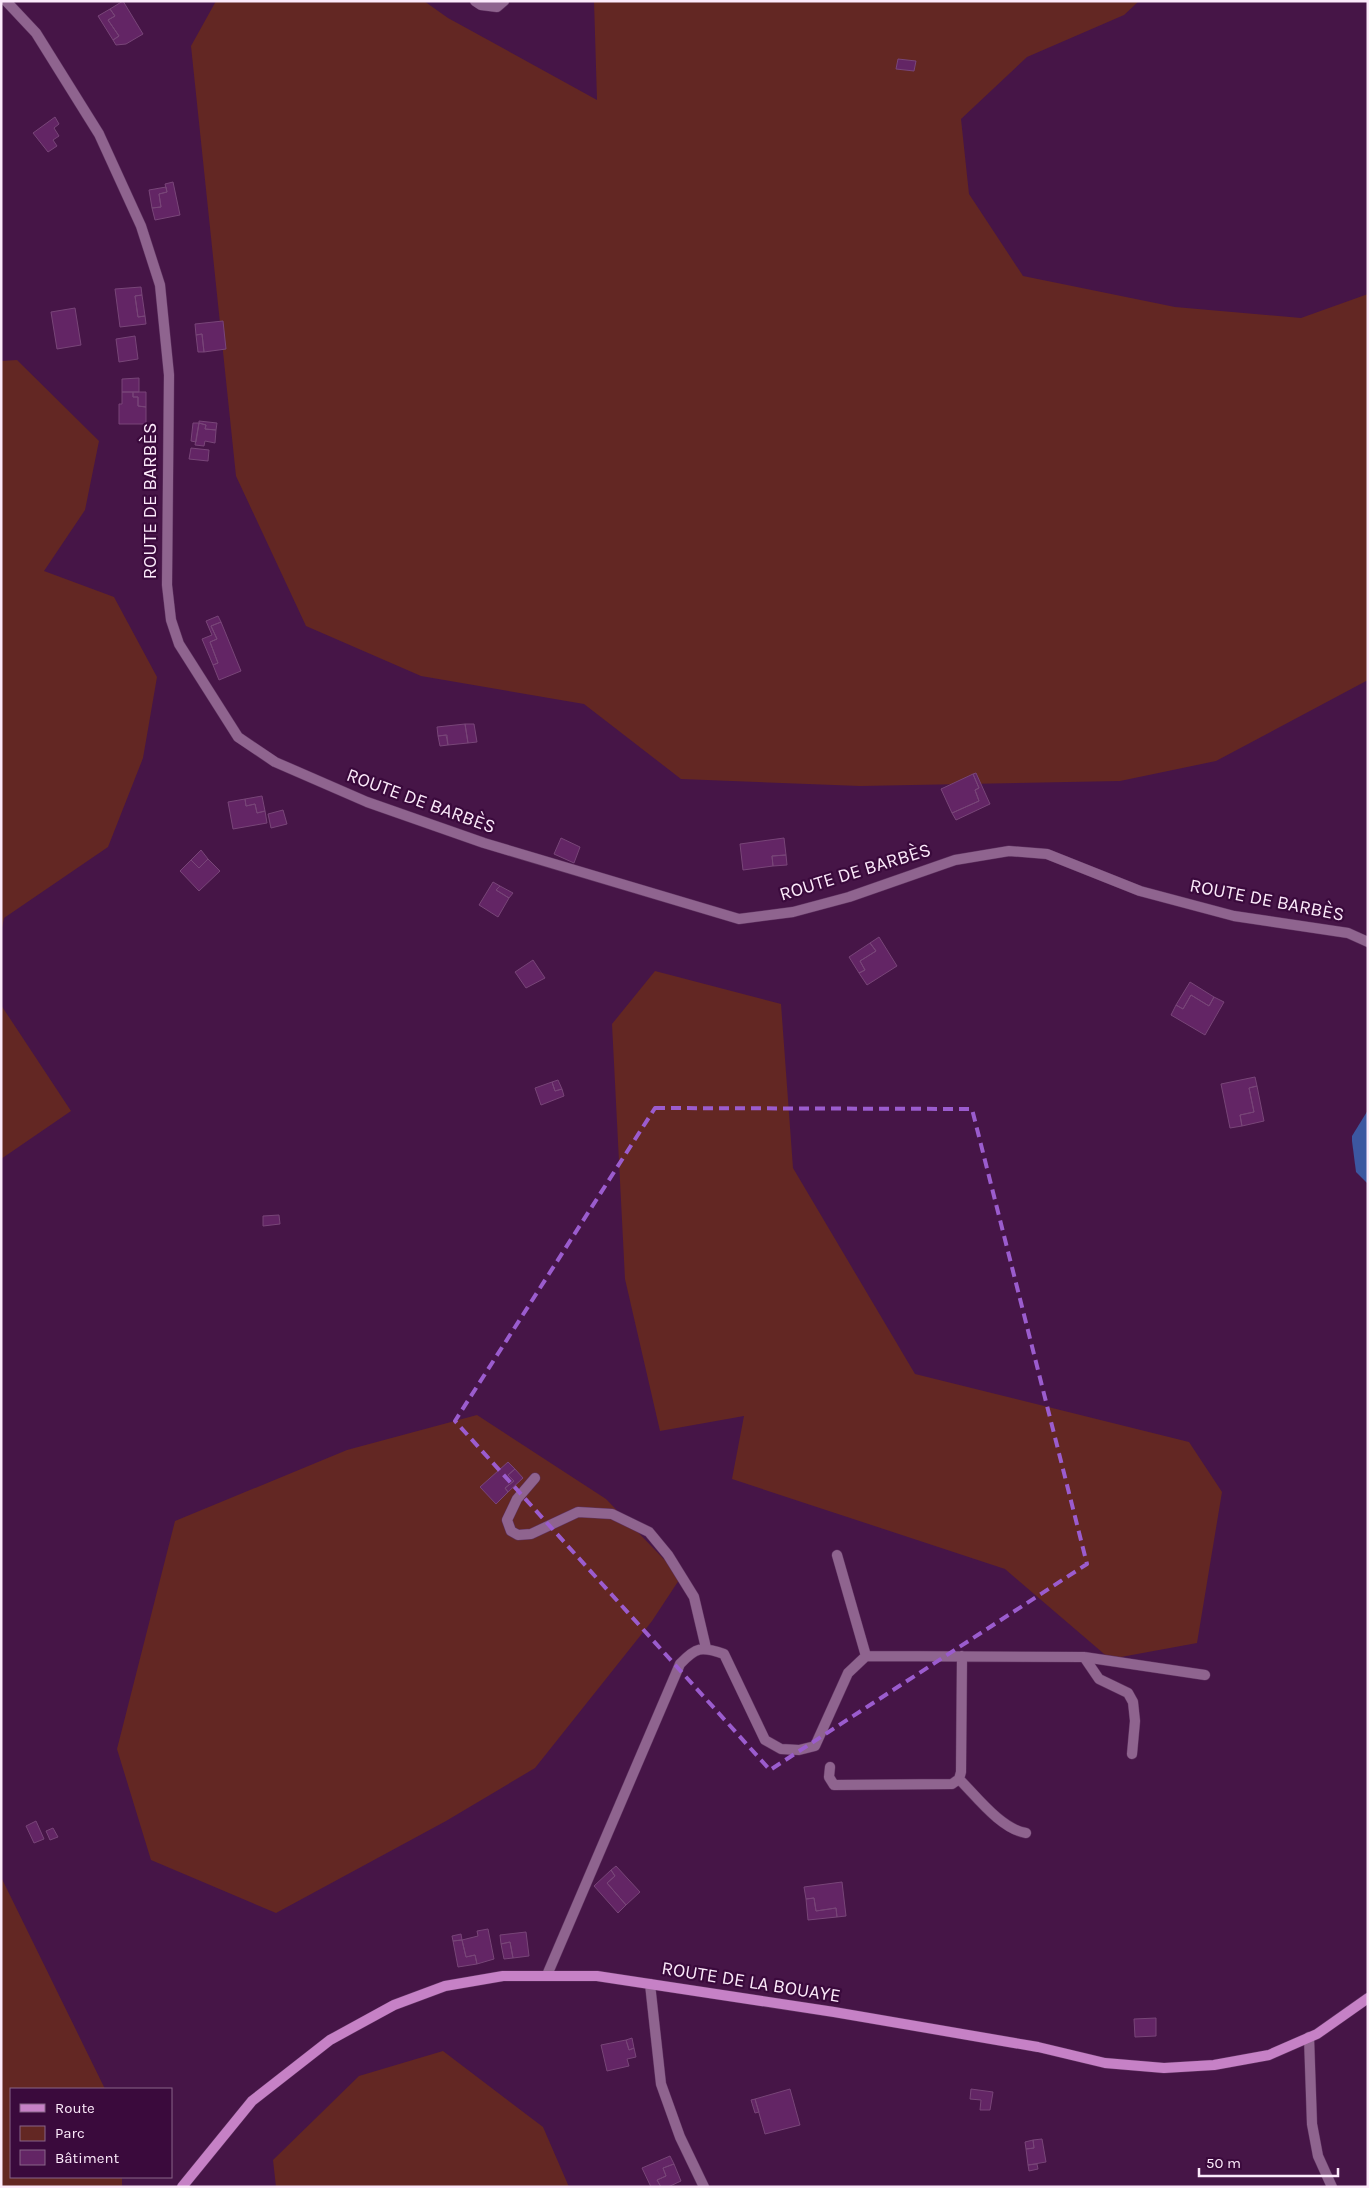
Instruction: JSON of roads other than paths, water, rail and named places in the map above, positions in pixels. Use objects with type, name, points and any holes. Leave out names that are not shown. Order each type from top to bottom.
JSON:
[{"type":"main road","name":"ROUTE DE LA BOUAYE","points":[[182,2187],[252,2101],[330,2040],[394,2005],[445,1986],[503,1976],[597,1976],[834,2012],[1038,2047],[1105,2063],[1164,2068],[1214,2065],[1268,2055],[1310,2037],[1368,1998]]},
{"type":"street","name":"ROUTE DE BARBÈS","points":[[6,1],[36,34],[99,134],[125,188],[148,247],[160,285],[168,375],[167,585],[171,620],[180,644],[238,738],[275,762],[367,802],[484,843],[739,919],[793,912],[849,896],[955,860],[1009,851],[1047,854],[1140,892],[1225,914],[1348,933],[1368,942]]},
{"type":"street","points":[[475,1],[481,5],[496,7],[504,1]]},
{"type":"street","points":[[535,1478],[517,1498],[507,1520],[511,1531],[518,1535],[531,1534],[578,1512],[612,1514],[649,1532],[668,1554],[694,1597],[706,1648]]},
{"type":"street","points":[[838,1555],[866,1656]]},
{"type":"street","points":[[547,1976],[680,1664],[692,1651],[706,1648],[724,1654],[765,1740],[781,1749],[799,1750],[815,1746],[848,1673],[866,1656],[1084,1657],[1205,1675]]},
{"type":"street","points":[[830,1767],[829,1778],[834,1785],[952,1784],[959,1779],[961,1772],[962,1656]]},
{"type":"street","points":[[1084,1657],[1099,1679],[1128,1693],[1133,1702],[1135,1721],[1132,1754]]},
{"type":"street","points":[[959,1779],[1005,1824],[1018,1832],[1026,1833]]},
{"type":"street","points":[[650,1984],[661,2084],[680,2137],[704,2187]]},
{"type":"street","points":[[1310,2037],[1312,2124],[1318,2156],[1332,2187]]},
{"type":"water","points":[[1368,1110],[1368,1184],[1356,1172],[1352,1136]]}]
